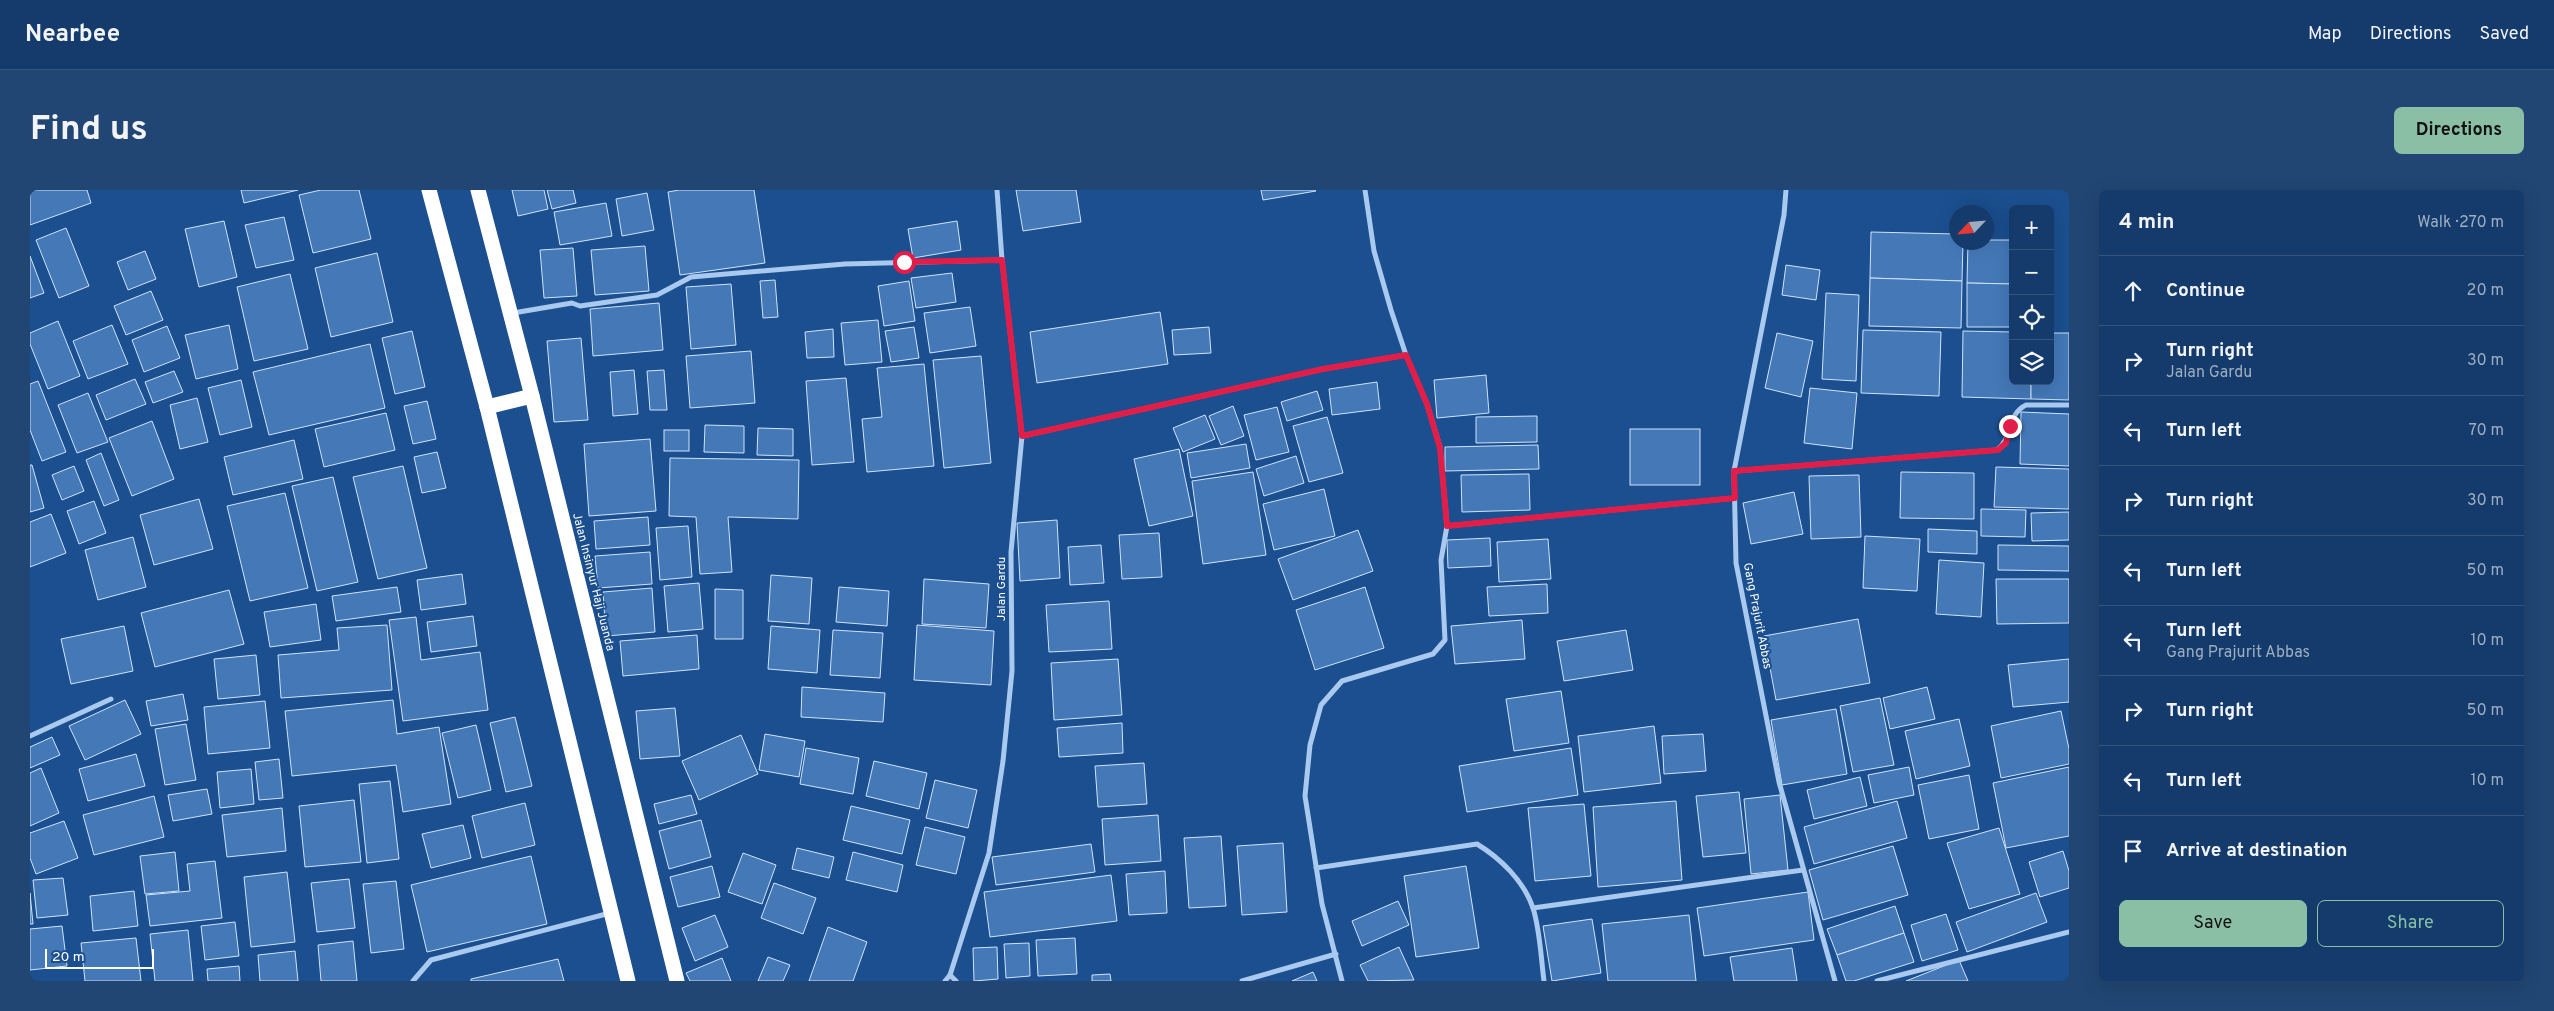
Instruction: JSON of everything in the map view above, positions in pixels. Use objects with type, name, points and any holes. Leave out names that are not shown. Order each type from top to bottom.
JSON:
[{"type":"highway","points":[[429,190],[487,407],[628,981]]},
{"type":"highway","name":"Jalan Insinyur Haji Juanda","points":[[478,190],[532,396],[677,981]]},
{"type":"highway","points":[[487,407],[532,396]]},
{"type":"street","name":"Jalan Gardu","points":[[945,981],[950,975],[989,853],[1001,780],[1012,671],[1011,552],[1022,436],[1002,260],[997,190]]},
{"type":"street","points":[[1342,981],[1322,904],[1305,796],[1310,745],[1321,705],[1342,681],[1433,654],[1445,640],[1441,560],[1447,526],[1440,448],[1427,404],[1406,355],[1374,251],[1365,190]]},
{"type":"street","name":"Gang Prajurit Abbas","points":[[1786,190],[1784,215],[1734,471],[1736,563],[1779,782],[1835,981]]},
{"type":"street","points":[[510,313],[572,303],[580,306],[657,295],[691,277],[700,276],[845,264],[1002,260]]},
{"type":"street","points":[[1022,436],[1323,369],[1406,355]]},
{"type":"street","points":[[1734,471],[1998,450],[2006,443],[2015,414],[2022,407],[2026,405],[2069,405]]},
{"type":"street","points":[[1447,526],[1735,498]]},
{"type":"street","points":[[30,736],[111,699]]},
{"type":"street","points":[[1316,868],[1477,844],[1497,858],[1508,870],[1533,908],[1544,981]]},
{"type":"street","points":[[1533,908],[1803,870]]},
{"type":"street","points":[[413,981],[431,960],[611,913]]},
{"type":"street","points":[[1877,981],[2069,932]]},
{"type":"street","points":[[1242,981],[1336,954]]},
{"type":"street","points":[[950,975],[956,981]]},
{"type":"building","points":[[30,190],[87,190],[91,203],[30,225]]},
{"type":"building","points":[[241,190],[298,190],[244,203]]},
{"type":"building","points":[[321,190],[359,190],[371,239],[313,253],[299,195]]},
{"type":"building","points":[[512,190],[544,190],[548,209],[518,216]]},
{"type":"building","points":[[547,190],[573,190],[576,203],[552,209]]},
{"type":"building","points":[[679,190],[754,190],[765,263],[680,275],[668,192]]},
{"type":"building","points":[[1016,190],[1076,190],[1081,222],[1023,231]]},
{"type":"building","points":[[1261,190],[1315,190],[1316,191],[1263,200]]},
{"type":"building","points":[[647,193],[654,230],[622,236],[616,199]]},
{"type":"building","points":[[606,203],[612,236],[560,245],[554,212]]},
{"type":"building","points":[[284,217],[294,260],[256,268],[245,225]]},
{"type":"building","points":[[224,221],[237,277],[199,287],[185,229]]},
{"type":"building","points":[[957,221],[961,250],[913,258],[908,229]]},
{"type":"building","points":[[66,228],[89,286],[59,298],[36,240]]},
{"type":"building","points":[[1871,232],[1949,234],[1949,250],[1963,250],[1962,281],[1870,278]]},
{"type":"building","points":[[1994,240],[2009,240],[2009,284],[1967,283],[1968,250],[1994,250]]},
{"type":"building","points":[[645,246],[649,291],[595,295],[591,250]]},
{"type":"building","points":[[573,248],[577,296],[544,298],[540,250]]},
{"type":"building","points":[[145,251],[156,279],[128,290],[117,262]]},
{"type":"building","points":[[377,253],[393,322],[331,337],[315,268]]},
{"type":"building","points":[[30,256],[44,293],[30,298]]},
{"type":"building","points":[[1786,265],[1820,270],[1816,300],[1782,295]]},
{"type":"building","points":[[952,273],[956,302],[916,308],[911,278]]},
{"type":"building","points":[[290,274],[308,349],[254,361],[237,287]]},
{"type":"building","points":[[1870,278],[1962,281],[1961,328],[1869,326]]},
{"type":"building","points":[[775,280],[778,317],[763,318],[760,281]]},
{"type":"building","points":[[909,281],[915,321],[884,326],[878,286]]},
{"type":"building","points":[[1967,283],[2009,284],[2009,327],[1967,327]]},
{"type":"building","points":[[731,284],[736,345],[691,349],[686,287]]},
{"type":"building","points":[[151,291],[163,320],[126,335],[114,306]]},
{"type":"building","points":[[1826,293],[1859,295],[1856,381],[1822,379]]},
{"type":"building","points":[[659,303],[663,350],[593,356],[590,309]]},
{"type":"building","points":[[970,307],[976,346],[930,353],[924,313]]},
{"type":"building","points":[[1160,312],[1168,364],[1037,383],[1030,332]]},
{"type":"building","points":[[878,320],[882,362],[845,365],[841,323]]},
{"type":"building","points":[[58,321],[80,376],[48,389],[30,344],[30,333]]},
{"type":"building","points":[[112,325],[128,364],[88,379],[73,341]]},
{"type":"building","points":[[229,325],[238,369],[196,379],[185,335]]},
{"type":"building","points":[[167,326],[180,358],[144,372],[132,340]]},
{"type":"building","points":[[914,327],[919,358],[891,362],[885,331]]},
{"type":"building","points":[[1209,327],[1211,353],[1174,355],[1172,330]]},
{"type":"building","points":[[833,329],[834,357],[807,358],[805,332]]},
{"type":"building","points":[[1863,330],[1941,332],[1939,396],[1861,393]]},
{"type":"building","points":[[412,331],[425,387],[395,394],[382,338]]},
{"type":"building","points":[[1963,331],[2009,332],[2009,385],[2031,385],[2031,399],[1962,397]]},
{"type":"building","points":[[1777,333],[1813,341],[1801,397],[1765,388]]},
{"type":"building","points":[[2054,333],[2069,333],[2069,400],[2031,399],[2031,385],[2054,385]]},
{"type":"building","points":[[581,338],[588,420],[554,422],[547,341]]},
{"type":"building","points":[[370,344],[385,408],[269,435],[253,372]]},
{"type":"building","points":[[751,351],[755,403],[690,408],[686,356]]},
{"type":"building","points":[[981,356],[991,463],[944,468],[933,360]]},
{"type":"building","points":[[924,364],[934,466],[867,472],[862,419],[882,417],[877,368]]},
{"type":"building","points":[[634,370],[638,414],[613,416],[610,372]]},
{"type":"building","points":[[664,370],[667,410],[650,410],[647,371]]},
{"type":"building","points":[[174,371],[183,392],[153,403],[145,382]]},
{"type":"building","points":[[1486,375],[1489,413],[1437,418],[1434,380]]},
{"type":"building","points":[[846,378],[854,462],[812,465],[806,381]]},
{"type":"building","points":[[135,379],[146,404],[106,420],[96,395]]},
{"type":"building","points":[[241,380],[252,427],[220,435],[208,388]]},
{"type":"building","points":[[38,381],[66,452],[42,461],[30,430],[30,384]]},
{"type":"building","points":[[1377,382],[1380,409],[1332,415],[1329,389]]},
{"type":"building","points":[[1810,388],[1857,393],[1852,449],[1804,443]]},
{"type":"building","points":[[1317,391],[1323,410],[1287,421],[1281,402]]},
{"type":"building","points":[[88,393],[108,442],[77,453],[58,405]]},
{"type":"building","points":[[197,398],[208,442],[180,449],[170,405]]},
{"type":"building","points":[[427,401],[436,439],[413,444],[404,406]]},
{"type":"building","points":[[1233,406],[1244,436],[1221,445],[1209,416]]},
{"type":"building","points":[[1277,407],[1289,452],[1256,460],[1244,415]]},
{"type":"building","points":[[2021,412],[2069,414],[2069,466],[2020,464]]},
{"type":"building","points":[[386,413],[395,450],[324,467],[315,429]]},
{"type":"building","points":[[1205,415],[1215,439],[1183,452],[1173,428]]},
{"type":"building","points":[[1537,416],[1537,442],[1476,443],[1476,417]]},
{"type":"building","points":[[1327,417],[1343,473],[1309,482],[1293,426]]},
{"type":"building","points":[[152,421],[174,479],[132,496],[109,438]]},
{"type":"building","points":[[705,425],[744,426],[744,453],[704,452]]},
{"type":"building","points":[[758,428],[793,429],[793,456],[757,455]]},
{"type":"building","points":[[1630,429],[1700,429],[1700,485],[1630,485]]},
{"type":"building","points":[[664,430],[689,430],[689,451],[664,451]]},
{"type":"building","points":[[650,439],[656,511],[589,516],[584,444]]},
{"type":"building","points":[[294,440],[303,479],[233,495],[224,457]]},
{"type":"building","points":[[1246,444],[1250,468],[1191,478],[1187,453]]},
{"type":"building","points":[[1538,445],[1539,469],[1445,471],[1445,447]]},
{"type":"building","points":[[1179,449],[1193,516],[1149,526],[1134,459]]},
{"type":"building","points":[[437,452],[446,488],[422,493],[414,457]]},
{"type":"building","points":[[101,453],[119,500],[104,506],[86,460]]},
{"type":"building","points":[[1296,456],[1304,483],[1264,496],[1256,469]]},
{"type":"building","points":[[670,458],[799,460],[798,519],[728,517],[732,572],[700,574],[696,517],[669,516]]},
{"type":"building","points":[[30,465],[32,465],[44,508],[30,512]]},
{"type":"building","points":[[74,466],[84,491],[62,500],[52,475]]},
{"type":"building","points":[[403,466],[427,568],[378,579],[353,477]]},
{"type":"building","points":[[1996,467],[2069,469],[2069,509],[1994,507]]},
{"type":"building","points":[[1253,472],[1266,555],[1203,564],[1192,481]]},
{"type":"building","points":[[1901,472],[1974,473],[1974,519],[1900,518]]},
{"type":"building","points":[[1529,474],[1530,510],[1462,512],[1461,475]]},
{"type":"building","points":[[1859,475],[1861,537],[1811,539],[1809,476]]},
{"type":"building","points":[[333,477],[358,582],[317,591],[292,486]]},
{"type":"building","points":[[1324,489],[1335,536],[1274,550],[1263,504]]},
{"type":"building","points":[[1794,492],[1803,534],[1751,544],[1743,503]]},
{"type":"building","points":[[285,493],[308,588],[250,601],[227,506]]},
{"type":"building","points":[[199,499],[213,549],[154,565],[140,515]]},
{"type":"building","points":[[94,501],[106,533],[79,544],[67,511]]},
{"type":"building","points":[[1981,509],[2026,510],[2025,537],[1981,536]]},
{"type":"building","points":[[2069,512],[2069,540],[2032,541],[2031,513]]},
{"type":"building","points":[[51,514],[66,553],[30,567],[30,522]]},
{"type":"building","points":[[648,517],[650,545],[596,549],[594,521]]},
{"type":"building","points":[[1057,520],[1060,578],[1020,581],[1017,523]]},
{"type":"building","points":[[688,526],[692,577],[660,580],[656,528]]},
{"type":"building","points":[[1928,529],[1977,531],[1977,554],[1928,552]]},
{"type":"building","points":[[1358,530],[1373,571],[1293,600],[1278,559]]},
{"type":"building","points":[[1159,533],[1162,577],[1122,579],[1119,535]]},
{"type":"building","points":[[1865,536],[1920,539],[1917,591],[1863,588]]},
{"type":"building","points":[[133,537],[146,587],[98,600],[85,550]]},
{"type":"building","points":[[1490,538],[1491,566],[1448,568],[1447,540]]},
{"type":"building","points":[[1548,539],[1551,579],[1499,582],[1497,542]]},
{"type":"building","points":[[1101,545],[1104,583],[1070,585],[1068,547]]},
{"type":"building","points":[[1998,545],[2069,546],[2069,571],[1998,570]]},
{"type":"building","points":[[650,552],[652,584],[598,588],[595,556]]},
{"type":"building","points":[[1939,560],[1984,563],[1981,617],[1936,614]]},
{"type":"building","points":[[462,574],[466,604],[421,610],[417,580]]},
{"type":"building","points":[[771,575],[812,578],[809,624],[768,621]]},
{"type":"building","points":[[924,579],[989,584],[986,628],[922,624]]},
{"type":"building","points":[[1996,579],[2069,579],[2069,623],[1997,624]]},
{"type":"building","points":[[699,583],[703,629],[668,632],[664,586]]},
{"type":"building","points":[[1547,584],[1548,613],[1489,616],[1487,587]]},
{"type":"building","points":[[397,587],[401,612],[336,621],[332,596]]},
{"type":"building","points":[[839,587],[889,591],[887,626],[836,622]]},
{"type":"building","points":[[1365,587],[1384,648],[1315,670],[1296,610]]},
{"type":"building","points":[[652,588],[655,632],[606,636],[603,592]]},
{"type":"building","points":[[715,589],[743,590],[743,639],[715,639]]},
{"type":"building","points":[[229,590],[244,644],[155,667],[141,613]]},
{"type":"building","points":[[1109,601],[1112,649],[1049,652],[1046,605]]},
{"type":"building","points":[[316,604],[321,640],[270,647],[264,612]]},
{"type":"building","points":[[473,616],[477,646],[431,652],[427,622]]},
{"type":"building","points":[[416,617],[421,660],[480,652],[488,710],[403,721],[389,620]]},
{"type":"building","points":[[1858,619],[1870,683],[1776,700],[1764,636]]},
{"type":"building","points":[[1522,620],[1525,659],[1455,664],[1451,626]]},
{"type":"building","points":[[387,625],[392,690],[281,698],[278,655],[339,650],[337,628]]},
{"type":"building","points":[[917,625],[994,631],[991,685],[914,680]]},
{"type":"building","points":[[124,626],[133,671],[71,684],[61,639]]},
{"type":"building","points":[[771,626],[820,630],[817,673],[768,669]]},
{"type":"building","points":[[833,630],[883,633],[880,678],[830,675]]},
{"type":"building","points":[[1626,630],[1633,670],[1564,681],[1557,641]]},
{"type":"building","points":[[697,635],[699,669],[623,676],[620,641]]},
{"type":"building","points":[[256,655],[260,695],[218,699],[214,659]]},
{"type":"building","points":[[1118,659],[1122,715],[1054,720],[1051,663]]},
{"type":"building","points":[[2069,659],[2069,702],[2013,707],[2008,665]]},
{"type":"building","points":[[802,687],[885,693],[883,722],[801,717]]},
{"type":"building","points":[[1927,687],[1935,719],[1890,729],[1883,698]]},
{"type":"building","points":[[1561,691],[1569,743],[1514,751],[1506,699]]},
{"type":"building","points":[[183,694],[188,720],[151,726],[146,701]]},
{"type":"building","points":[[1880,698],[1894,765],[1853,772],[1840,706]]},
{"type":"building","points":[[125,700],[141,734],[85,760],[69,726]]},
{"type":"building","points":[[393,700],[397,734],[439,727],[451,804],[403,812],[396,765],[292,776],[285,711]]},
{"type":"building","points":[[265,701],[270,748],[208,754],[204,707]]},
{"type":"building","points":[[675,708],[680,756],[640,759],[636,711]]},
{"type":"building","points":[[1836,709],[1847,774],[1782,785],[1771,720]]},
{"type":"building","points":[[2061,711],[2069,749],[2069,764],[2001,778],[1991,726]]},
{"type":"building","points":[[515,717],[532,786],[506,792],[490,723]]},
{"type":"building","points":[[1959,719],[1970,766],[1916,779],[1905,731]]},
{"type":"building","points":[[1122,723],[1123,753],[1059,757],[1057,728]]},
{"type":"building","points":[[186,724],[196,780],[165,785],[155,729]]},
{"type":"building","points":[[476,725],[491,790],[458,798],[442,733]]},
{"type":"building","points":[[1654,726],[1661,783],[1584,792],[1578,736]]},
{"type":"building","points":[[765,734],[805,741],[799,777],[759,770]]},
{"type":"building","points":[[1703,734],[1706,771],[1664,774],[1662,736]]},
{"type":"building","points":[[741,735],[758,774],[699,800],[682,761]]},
{"type":"building","points":[[52,737],[60,755],[30,768],[30,747]]},
{"type":"building","points":[[806,748],[859,758],[853,794],[800,784]]},
{"type":"building","points":[[1571,748],[1578,795],[1467,812],[1459,766]]},
{"type":"building","points":[[136,754],[145,786],[88,801],[79,769]]},
{"type":"building","points":[[279,759],[283,798],[259,800],[255,762]]},
{"type":"building","points":[[874,761],[927,773],[919,809],[866,796]]},
{"type":"building","points":[[1144,763],[1147,804],[1098,807],[1095,766]]},
{"type":"building","points":[[1909,767],[1914,795],[1874,803],[1868,775]]},
{"type":"building","points":[[2069,767],[2069,836],[2006,848],[1993,783]]},
{"type":"building","points":[[41,768],[59,813],[30,826],[30,773]]},
{"type":"building","points":[[251,769],[254,804],[220,808],[217,772]]},
{"type":"building","points":[[1969,775],[1979,829],[1929,839],[1918,785]]},
{"type":"building","points":[[1860,777],[1867,806],[1814,819],[1807,790]]},
{"type":"building","points":[[935,780],[977,790],[968,828],[926,818]]},
{"type":"building","points":[[390,781],[399,859],[367,863],[359,784]]},
{"type":"building","points":[[207,789],[212,814],[173,821],[168,795]]},
{"type":"building","points":[[1739,792],[1746,853],[1703,857],[1696,796]]},
{"type":"building","points":[[691,795],[697,814],[659,824],[654,804]]},
{"type":"building","points":[[1780,795],[1788,870],[1751,874],[1744,799]]},
{"type":"building","points":[[154,796],[164,837],[94,855],[83,815]]},
{"type":"building","points":[[354,800],[361,862],[305,867],[299,806]]},
{"type":"building","points":[[1676,801],[1682,880],[1598,887],[1593,807]]},
{"type":"building","points":[[1897,801],[1907,838],[1814,864],[1804,827]]},
{"type":"building","points":[[525,803],[535,845],[482,858],[472,816]]},
{"type":"building","points":[[1584,804],[1591,876],[1535,881],[1528,808]]},
{"type":"building","points":[[851,806],[910,820],[902,854],[843,840]]},
{"type":"building","points":[[282,808],[286,851],[227,857],[222,815]]},
{"type":"building","points":[[1158,815],[1161,861],[1105,865],[1102,819]]},
{"type":"building","points":[[701,820],[711,857],[669,869],[659,831]]},
{"type":"building","points":[[64,821],[78,858],[36,874],[30,858],[30,833]]},
{"type":"building","points":[[463,825],[471,858],[431,868],[422,834]]},
{"type":"building","points":[[925,827],[965,837],[956,874],[916,865]]},
{"type":"building","points":[[1999,828],[2020,894],[1969,909],[1947,843]]},
{"type":"building","points":[[1221,836],[1226,906],[1189,908],[1184,838]]},
{"type":"building","points":[[1283,843],[1287,912],[1242,915],[1237,846]]},
{"type":"building","points":[[1091,844],[1095,872],[996,885],[992,857]]},
{"type":"building","points":[[1893,846],[1908,895],[1823,920],[1809,870]]},
{"type":"building","points":[[797,848],[834,857],[829,878],[792,869]]},
{"type":"building","points":[[2063,851],[2069,871],[2069,888],[2040,897],[2029,862]]},
{"type":"building","points":[[175,852],[179,891],[145,894],[140,856]]},
{"type":"building","points":[[853,852],[903,865],[897,892],[846,880]]},
{"type":"building","points":[[743,853],[776,865],[762,904],[728,892]]},
{"type":"building","points":[[531,856],[547,924],[427,952],[411,885]]},
{"type":"building","points":[[215,861],[222,918],[150,926],[146,895],[190,891],[187,864]]},
{"type":"building","points":[[712,866],[720,897],[678,907],[670,877]]},
{"type":"building","points":[[1466,866],[1479,948],[1416,957],[1404,876]]},
{"type":"building","points":[[1165,871],[1167,913],[1129,915],[1126,874]]},
{"type":"building","points":[[287,872],[295,942],[251,947],[244,877]]},
{"type":"building","points":[[1111,875],[1117,921],[990,937],[984,892]]},
{"type":"building","points":[[63,878],[68,915],[37,918],[33,880]]},
{"type":"building","points":[[349,879],[355,928],[317,932],[311,883]]},
{"type":"building","points":[[396,881],[404,949],[371,953],[363,884]]},
{"type":"building","points":[[774,883],[816,898],[803,934],[761,918]]},
{"type":"building","points":[[134,891],[138,926],[93,931],[90,896]]},
{"type":"building","points":[[1808,892],[1814,940],[1704,956],[1697,908]]},
{"type":"building","points":[[30,893],[33,924],[30,924]]},
{"type":"building","points":[[2036,893],[2047,922],[1967,952],[1956,922]]},
{"type":"building","points":[[1398,901],[1409,925],[1362,946],[1352,921]]},
{"type":"building","points":[[1895,906],[1904,933],[1837,955],[1827,929]]},
{"type":"building","points":[[1946,914],[1958,950],[1922,961],[1911,925]]},
{"type":"building","points":[[715,915],[728,947],[695,961],[682,928]]},
{"type":"building","points":[[1689,915],[1696,981],[1608,981],[1602,924]]},
{"type":"building","points":[[1592,919],[1601,973],[1552,981],[1543,926]]},
{"type":"building","points":[[235,922],[239,956],[205,960],[201,926]]},
{"type":"building","points":[[62,926],[67,966],[30,970],[30,929]]},
{"type":"building","points":[[828,927],[867,942],[853,981],[809,981]]},
{"type":"building","points":[[188,930],[193,981],[155,981],[150,934]]},
{"type":"building","points":[[1904,933],[1914,962],[1854,981],[1846,981],[1837,955]]},
{"type":"building","points":[[136,938],[141,981],[85,981],[81,943]]},
{"type":"building","points":[[1075,938],[1077,974],[1038,976],[1036,940]]},
{"type":"building","points":[[353,941],[357,981],[321,981],[318,945]]},
{"type":"building","points":[[1029,943],[1030,976],[1006,978],[1004,944]]},
{"type":"building","points":[[997,947],[998,979],[974,981],[973,948]]},
{"type":"building","points":[[1399,947],[1414,980],[1368,981],[1360,965]]},
{"type":"building","points":[[1792,948],[1797,981],[1734,981],[1730,957]]},
{"type":"building","points":[[295,951],[298,981],[260,981],[258,955]]},
{"type":"building","points":[[768,957],[790,965],[783,981],[758,981]]},
{"type":"building","points":[[722,958],[731,981],[690,981],[686,973]]},
{"type":"building","points":[[558,959],[564,981],[471,981],[471,979]]},
{"type":"building","points":[[1959,960],[1968,981],[1906,981]]},
{"type":"building","points":[[239,966],[240,981],[208,981],[207,969]]},
{"type":"building","points":[[1313,972],[1317,981],[1292,981]]},
{"type":"building","points":[[1110,974],[1111,981],[1092,981],[1092,975]]},
{"type":"route","points":[[904,262],[1002,260],[1022,436],[1323,369],[1406,355],[1427,404],[1440,448],[1447,526],[1735,498],[1734,471],[1998,450],[2006,443],[2010,433],[2010,426]]}]
